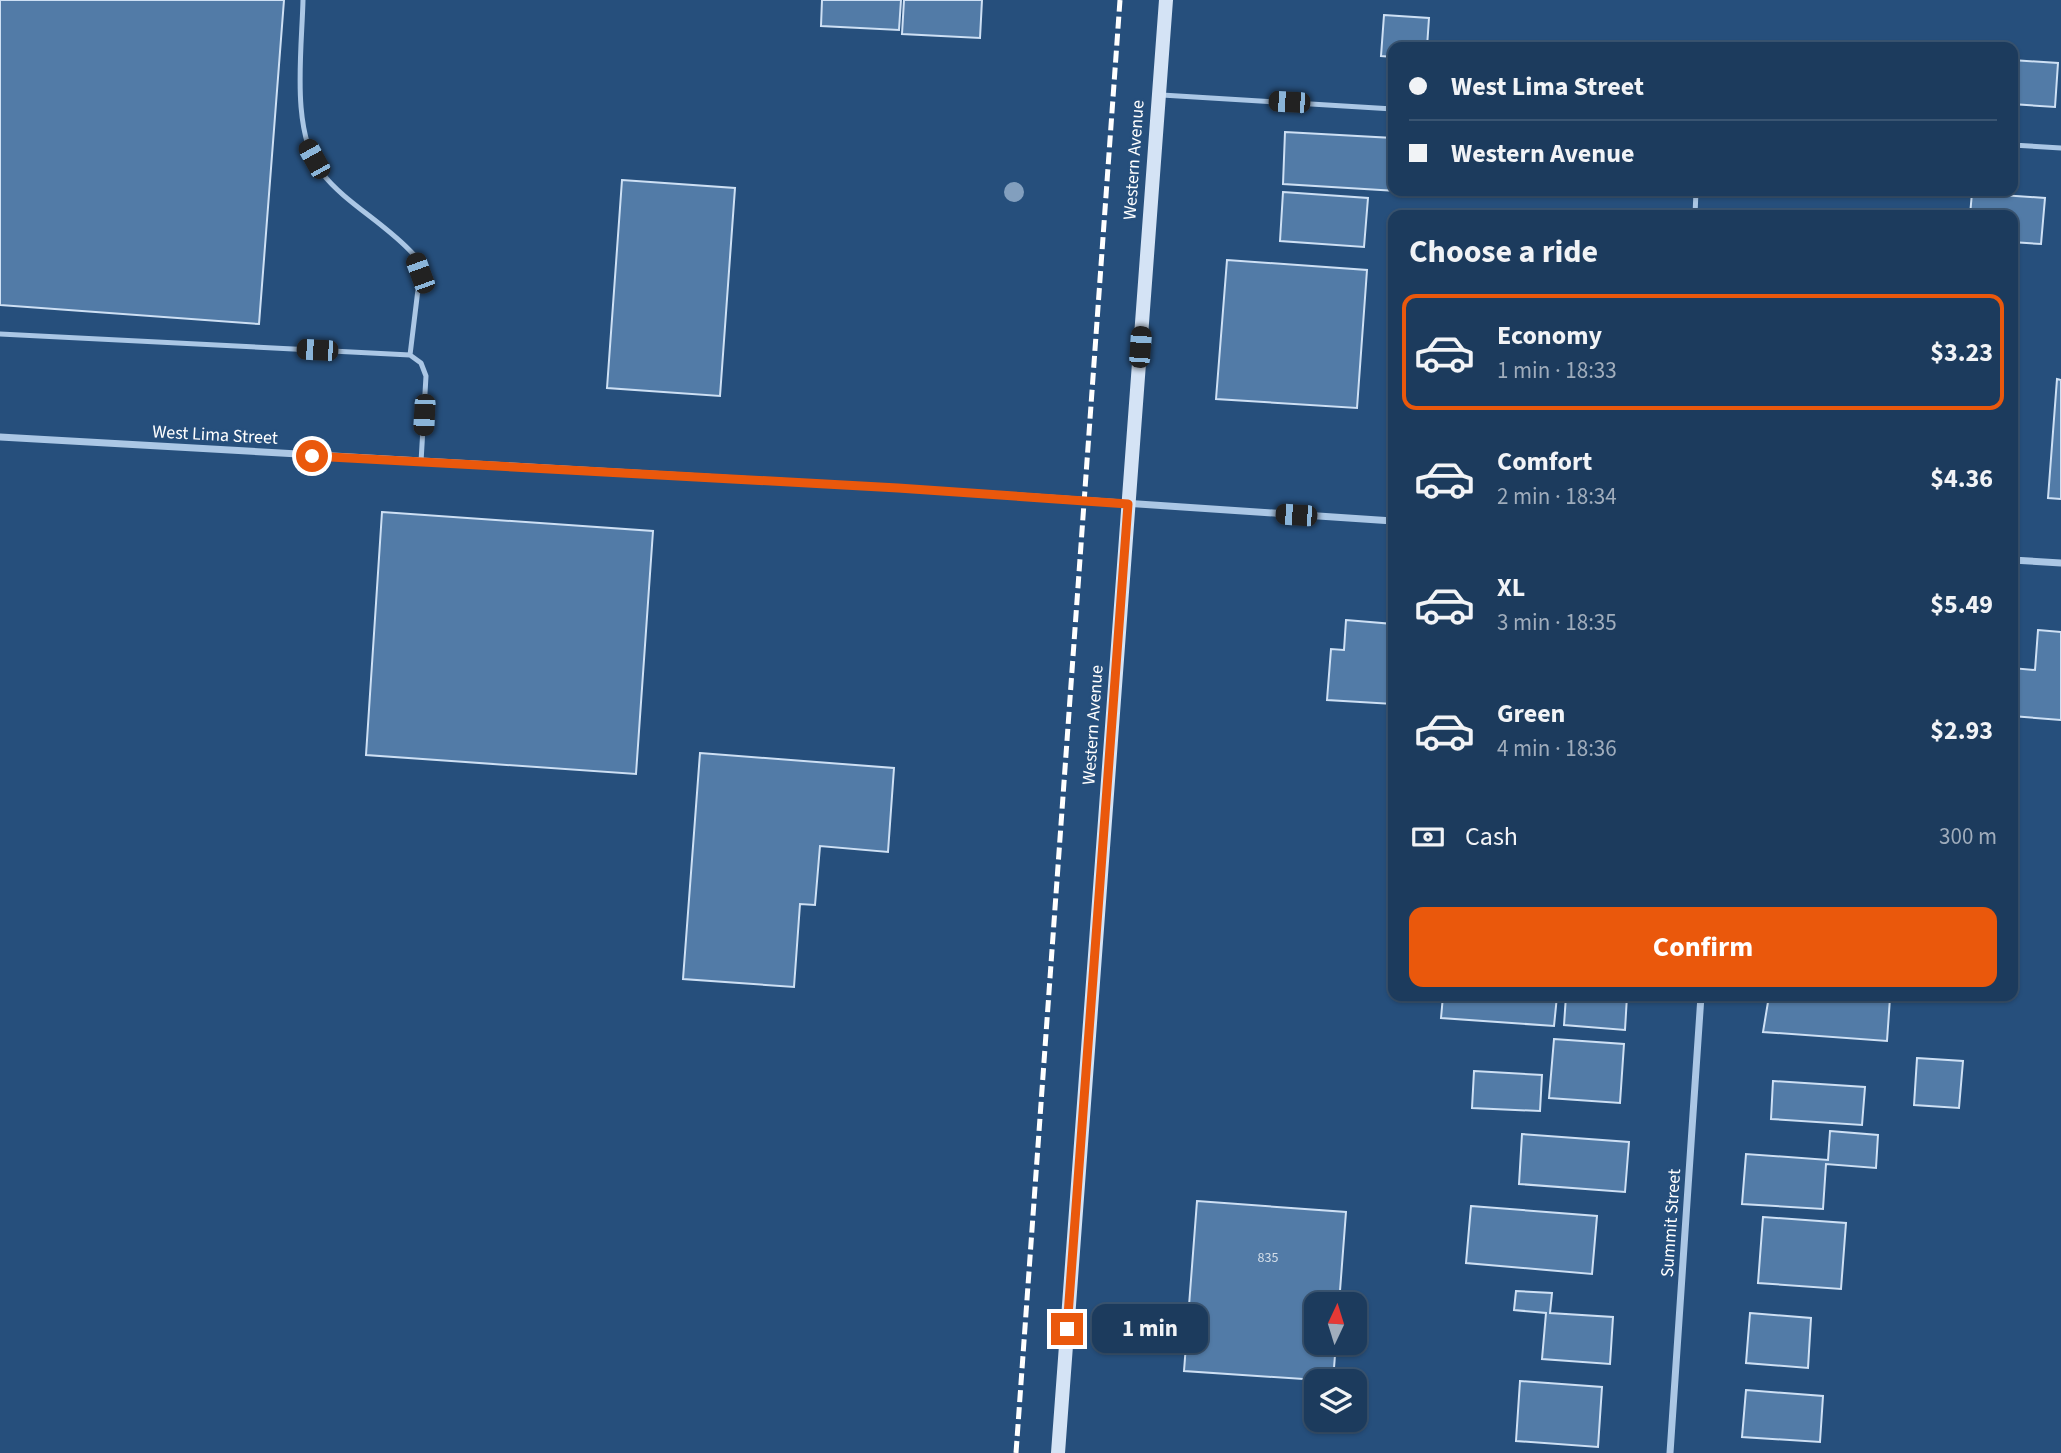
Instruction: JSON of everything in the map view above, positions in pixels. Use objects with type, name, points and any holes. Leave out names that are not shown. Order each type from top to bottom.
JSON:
[{"type":"main road","name":"Western Avenue","points":[[1058,1453],[1166,0]]},
{"type":"street","name":"West Lima Street","points":[[0,437],[1388,521]]},
{"type":"street","points":[[2018,560],[2061,563]]},
{"type":"street","name":"Summit Street","points":[[1670,1453],[1701,1001]]},
{"type":"lane","points":[[303,0],[301,85],[305,144],[322,174],[414,255],[420,273],[410,355]]},
{"type":"lane","points":[[1159,94],[1388,109]]},
{"type":"lane","points":[[2018,145],[2061,148]]},
{"type":"lane","points":[[0,334],[410,355],[421,363],[426,376],[421,462]]},
{"type":"building","points":[[0,0],[284,0],[259,324],[0,305]]},
{"type":"building","points":[[822,0],[901,0],[899,30],[821,26]]},
{"type":"building","points":[[904,0],[982,0],[980,38],[902,34]]},
{"type":"building","points":[[1384,15],[1429,18],[1427,42],[1388,42],[1388,57],[1381,56]]},
{"type":"building","points":[[2018,60],[2058,63],[2055,107],[2018,104]]},
{"type":"building","points":[[1285,132],[1388,138],[1388,191],[1283,184]]},
{"type":"building","points":[[622,180],[735,188],[720,396],[607,388]]},
{"type":"building","points":[[1283,192],[1368,198],[1364,247],[1280,241]]},
{"type":"building","points":[[1972,196],[2045,198],[2041,244],[2018,242],[2018,210],[1970,210]]},
{"type":"building","points":[[1227,260],[1367,270],[1357,408],[1216,399]]},
{"type":"building","points":[[2057,379],[2061,380],[2061,499],[2048,498]]},
{"type":"building","points":[[382,512],[653,531],[636,774],[366,755]]},
{"type":"building","points":[[1346,620],[1388,624],[1388,704],[1327,700],[1331,649],[1344,650]]},
{"type":"building","points":[[2038,630],[2061,632],[2061,720],[2018,716],[2018,669],[2035,670]]},
{"type":"building","points":[[700,753],[894,768],[888,852],[820,846],[815,905],[800,904],[794,987],[683,979]]},
{"type":"building","points":[[1443,1001],[1556,1001],[1554,1026],[1441,1018]]},
{"type":"building","points":[[1566,1001],[1627,1001],[1625,1030],[1564,1025]]},
{"type":"building","points":[[1768,1001],[1890,1001],[1887,1041],[1763,1032]]},
{"type":"building","points":[[1554,1039],[1624,1044],[1620,1103],[1549,1098]]},
{"type":"building","points":[[1917,1058],[1963,1061],[1959,1108],[1914,1105]]},
{"type":"building","points":[[1474,1071],[1542,1075],[1540,1111],[1472,1108]]},
{"type":"building","points":[[1773,1081],[1865,1087],[1862,1125],[1771,1119]]},
{"type":"building","points":[[1830,1131],[1878,1135],[1876,1168],[1826,1164],[1823,1209],[1742,1204],[1746,1154],[1828,1160]]},
{"type":"building","points":[[1522,1134],[1629,1142],[1625,1192],[1519,1184]]},
{"type":"building","points":[[1197,1201],[1346,1212],[1340,1292],[1304,1292],[1304,1355],[1335,1355],[1334,1369],[1304,1369],[1304,1379],[1184,1371]]},
{"type":"building","points":[[1471,1206],[1597,1216],[1592,1274],[1466,1263]]},
{"type":"building","points":[[1763,1217],[1846,1223],[1841,1289],[1758,1283]]},
{"type":"building","points":[[1516,1291],[1552,1293],[1550,1313],[1613,1317],[1610,1364],[1542,1359],[1546,1313],[1514,1310]]},
{"type":"building","points":[[1750,1313],[1811,1318],[1808,1368],[1746,1363]]},
{"type":"building","points":[[1520,1381],[1602,1387],[1598,1447],[1516,1441]]},
{"type":"building","points":[[1746,1390],[1823,1396],[1820,1442],[1742,1437]]},
{"type":"railway","points":[[1016,1453],[1120,0]]},
{"type":"route","points":[[312,456],[898,488],[1128,504],[1067,1329]]}]
